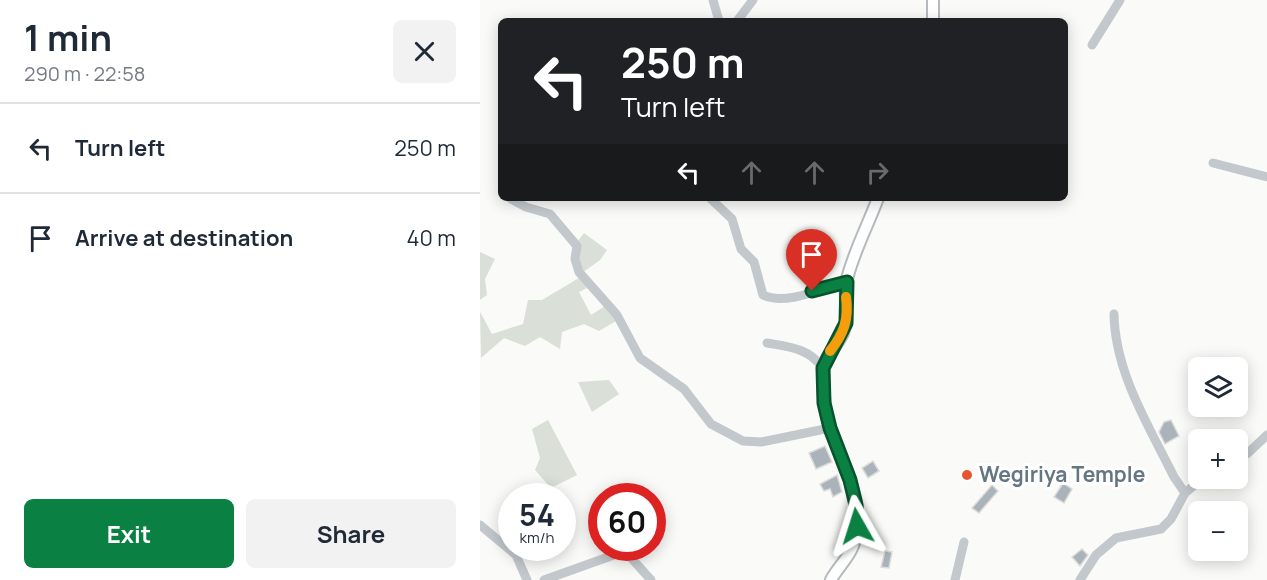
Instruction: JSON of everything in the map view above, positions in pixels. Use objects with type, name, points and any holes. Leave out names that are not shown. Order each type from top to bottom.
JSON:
[{"type":"main road","points":[[933,0],[933,18]]},
{"type":"main road","points":[[831,580],[853,546],[857,526],[856,505],[850,480],[830,428],[824,403],[823,368],[846,323],[847,282],[851,263],[878,201]]},
{"type":"street","points":[[713,0],[718,18]]},
{"type":"street","points":[[739,18],[753,0]]},
{"type":"street","points":[[1092,45],[1120,0]]},
{"type":"street","points":[[1213,163],[1267,177]]},
{"type":"street","points":[[515,201],[550,214],[576,246],[575,259],[579,272],[617,315],[640,358],[684,389],[711,424],[743,441],[761,442],[830,428]]},
{"type":"street","points":[[713,201],[732,219],[741,249],[754,262],[763,295],[770,298],[796,296],[847,282]]},
{"type":"street","points":[[1114,314],[1114,335],[1123,369],[1174,477],[1185,493]]},
{"type":"street","points":[[767,343],[799,348],[811,354],[823,368]]},
{"type":"street","points":[[1248,453],[1267,435]]},
{"type":"street","points":[[1080,580],[1095,555],[1116,538],[1161,529],[1171,519],[1185,493],[1190,489]]},
{"type":"street","points":[[480,525],[516,555],[527,580]]},
{"type":"street","points":[[955,580],[964,542]]},
{"type":"street","points":[[544,580],[625,551],[651,580]]},
{"type":"shaded area","points":[[584,233],[607,250],[600,260],[582,273],[577,242]]},
{"type":"shaded area","points":[[480,252],[495,259],[485,279],[487,295],[480,300]]},
{"type":"shaded area","points":[[579,278],[587,288],[579,292],[591,315],[605,306],[618,320],[599,331],[584,324],[562,332],[560,349],[540,337],[525,346],[504,338],[481,358],[480,312],[492,334],[523,324],[528,300],[542,300]]},
{"type":"shaded area","points":[[609,380],[619,394],[592,412],[578,382]]},
{"type":"shaded area","points":[[548,420],[577,475],[561,483],[547,483],[535,470],[540,458],[532,429]]},
{"type":"building","points":[[1171,420],[1179,436],[1165,444],[1159,432],[1164,422]]},
{"type":"building","points":[[825,446],[832,462],[816,469],[809,453]]},
{"type":"building","points":[[873,461],[879,471],[868,478],[862,468]]},
{"type":"building","points":[[837,475],[842,492],[833,497],[830,489],[824,491],[820,484]]},
{"type":"building","points":[[1063,483],[1072,489],[1064,503],[1054,497]]},
{"type":"building","points":[[992,485],[998,491],[979,513],[972,508]]},
{"type":"building","points":[[1082,549],[1088,555],[1080,566],[1072,557]]},
{"type":"building","points":[[885,551],[892,552],[889,568],[881,567]]},
{"type":"slow traffic","points":[[830,351],[839,340],[846,323],[848,306],[846,297]]},
{"type":"place","name":"Wegiriya Temple","points":[[967,475]]},
{"type":"route","points":[[812,291],[847,282],[846,323],[843,333],[830,351],[823,368],[824,403],[830,428],[850,480],[856,505],[857,526]]}]
